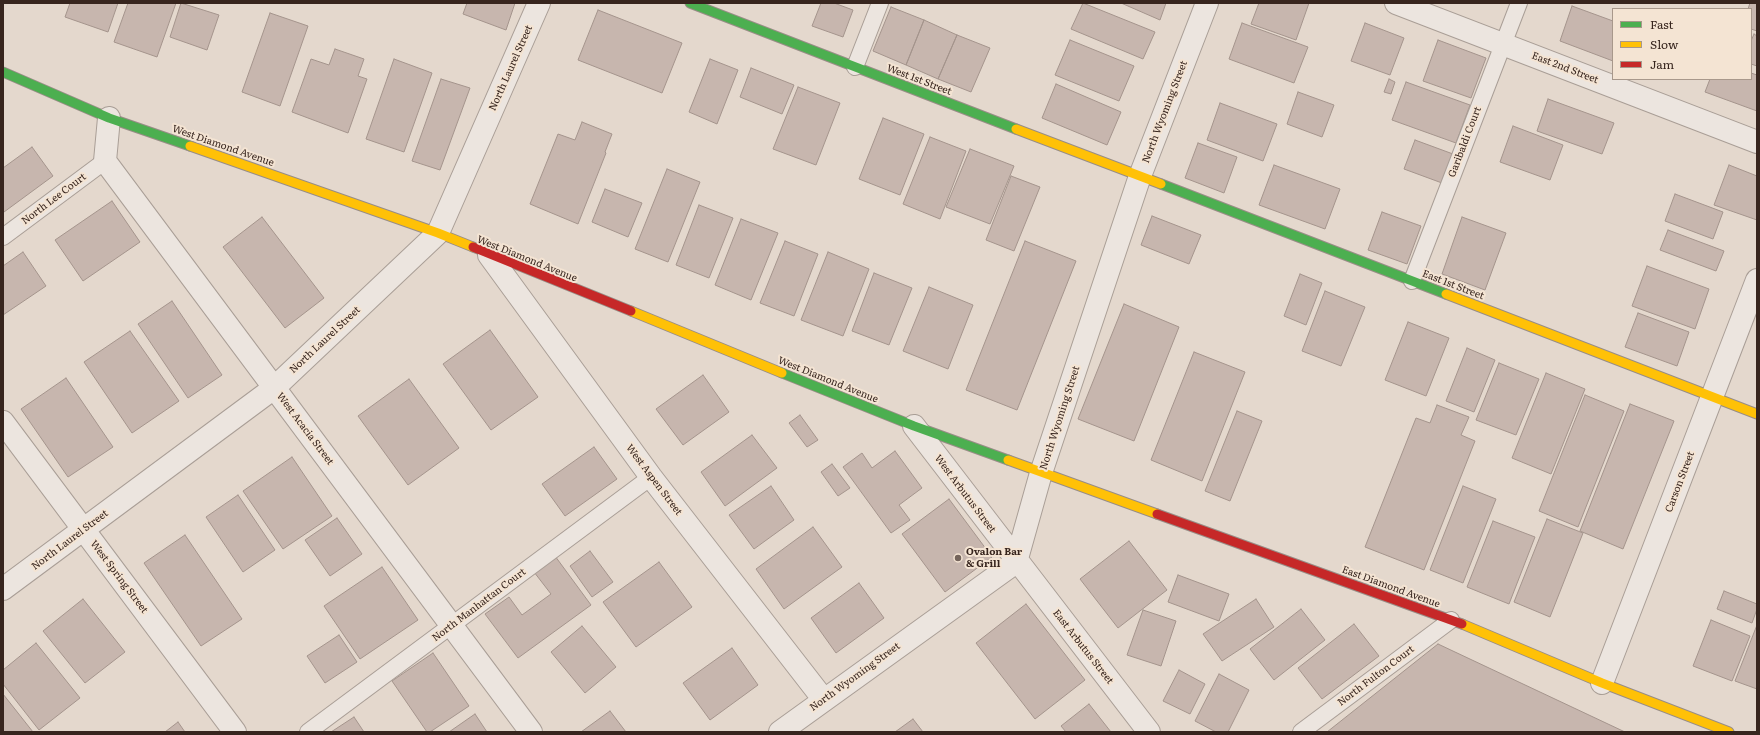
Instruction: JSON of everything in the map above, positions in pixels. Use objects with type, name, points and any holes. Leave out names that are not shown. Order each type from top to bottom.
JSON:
[{"type":"street","name":"North Laurel Street","points":[[3,589],[274,388],[438,234],[539,3]]},
{"type":"street","name":"West 1st Street","points":[[690,3],[1140,176]]},
{"type":"street","name":"North Wyoming Street","points":[[780,732],[1016,562],[1041,473],[1140,176],[1207,3]]},
{"type":"street","name":"East 2nd Street","points":[[1396,3],[1757,142]]},
{"type":"street","name":"West Diamond Avenue","points":[[3,72],[109,118],[438,234],[914,426],[1041,473]]},
{"type":"street","points":[[105,161],[109,118]]},
{"type":"street","name":"West Acacia Street","points":[[105,161],[531,732]]},
{"type":"street","name":"East 1st Street","points":[[1140,176],[1757,414]]},
{"type":"street","name":"West Aspen Street","points":[[489,255],[651,478],[824,700]]},
{"type":"street","name":"Carson Street","points":[[1602,683],[1757,280]]},
{"type":"street","name":"West Spring Street","points":[[3,422],[235,732]]},
{"type":"street","name":"West Arbutus Street","points":[[914,426],[1016,562]]},
{"type":"street","name":"East Diamond Avenue","points":[[1041,473],[1451,620],[1602,683],[1729,732]]},
{"type":"street","name":"East Arbutus Street","points":[[1016,562],[1149,732]]},
{"type":"lane","points":[[855,67],[880,3]]},
{"type":"lane","name":"Garibaldi Court","points":[[1412,281],[1518,3]]},
{"type":"lane","name":"North Lee Court","points":[[3,237],[105,161]]},
{"type":"lane","name":"North Manhattan Court","points":[[308,732],[651,478]]},
{"type":"lane","name":"North Fulton Court","points":[[1301,732],[1451,620]]},
{"type":"building","points":[[70,3],[118,3],[108,32],[65,17]]},
{"type":"building","points":[[128,3],[176,3],[157,57],[114,42]]},
{"type":"building","points":[[181,3],[219,15],[207,50],[170,37]]},
{"type":"building","points":[[467,3],[515,3],[506,30],[463,14]]},
{"type":"building","points":[[821,3],[834,3],[853,10],[843,37],[812,26]]},
{"type":"building","points":[[1083,3],[1155,32],[1143,59],[1071,29]]},
{"type":"building","points":[[1121,3],[1166,3],[1160,20]]},
{"type":"building","points":[[1259,3],[1309,3],[1296,40],[1251,24]]},
{"type":"building","points":[[1750,3],[1757,3],[1757,31],[1752,29],[1752,8],[1748,8]]},
{"type":"building","points":[[1572,6],[1612,21],[1612,61],[1560,41]]},
{"type":"building","points":[[891,7],[924,20],[906,65],[873,51]]},
{"type":"building","points":[[598,10],[682,43],[662,93],[578,60]]},
{"type":"building","points":[[270,13],[308,26],[280,106],[242,92]]},
{"type":"building","points":[[924,20],[957,35],[938,79],[906,65]]},
{"type":"building","points":[[1242,23],[1308,47],[1294,83],[1229,59]]},
{"type":"building","points":[[1365,23],[1404,38],[1390,75],[1351,61]]},
{"type":"building","points":[[1754,34],[1757,36],[1757,66],[1752,64],[1752,39]]},
{"type":"building","points":[[957,35],[990,48],[971,92],[938,79]]},
{"type":"building","points":[[1070,40],[1134,66],[1119,101],[1055,75]]},
{"type":"building","points":[[1438,40],[1486,58],[1471,98],[1423,81]]},
{"type":"building","points":[[335,49],[364,59],[358,76],[367,79],[348,133],[292,112],[311,59],[329,65]]},
{"type":"building","points":[[394,59],[432,73],[404,152],[366,139]]},
{"type":"building","points":[[710,59],[738,70],[717,124],[689,112]]},
{"type":"building","points":[[751,68],[794,85],[782,114],[740,97]]},
{"type":"building","points":[[1752,73],[1757,75],[1757,111],[1705,92],[1710,80],[1752,80]]},
{"type":"building","points":[[441,79],[470,88],[440,170],[412,161]]},
{"type":"building","points":[[1389,79],[1395,82],[1391,94],[1384,92]]},
{"type":"building","points":[[1406,82],[1470,105],[1456,143],[1392,120]]},
{"type":"building","points":[[1056,84],[1121,112],[1107,145],[1042,118]]},
{"type":"building","points":[[798,87],[840,103],[816,165],[773,149]]},
{"type":"building","points":[[1298,92],[1334,105],[1322,137],[1287,124]]},
{"type":"building","points":[[1548,99],[1614,123],[1602,154],[1537,131]]},
{"type":"building","points":[[1220,103],[1277,124],[1263,161],[1207,140]]},
{"type":"building","points":[[883,118],[924,134],[900,195],[859,179]]},
{"type":"building","points":[[582,122],[612,134],[578,224],[530,204],[558,134],[575,140]]},
{"type":"building","points":[[1513,126],[1563,145],[1550,180],[1500,162]]},
{"type":"building","points":[[930,137],[966,151],[940,219],[903,204]]},
{"type":"building","points":[[1415,140],[1453,154],[1442,183],[1404,169]]},
{"type":"building","points":[[1198,143],[1237,157],[1224,193],[1185,178]]},
{"type":"building","points":[[32,147],[53,176],[4,212],[3,168]]},
{"type":"building","points":[[970,149],[1014,166],[990,224],[946,207]]},
{"type":"building","points":[[1274,165],[1340,189],[1325,229],[1259,205]]},
{"type":"building","points":[[1729,165],[1757,176],[1757,220],[1714,205]]},
{"type":"building","points":[[667,169],[700,182],[668,262],[635,249]]},
{"type":"building","points":[[1011,176],[1040,187],[1014,251],[986,240]]},
{"type":"building","points":[[605,189],[642,203],[628,237],[592,222]]},
{"type":"building","points":[[1675,194],[1723,212],[1713,239],[1665,221]]},
{"type":"building","points":[[112,201],[140,242],[83,281],[55,240]]},
{"type":"building","points":[[699,205],[733,218],[709,278],[676,265]]},
{"type":"building","points":[[1382,212],[1421,226],[1407,264],[1368,250]]},
{"type":"building","points":[[1152,216],[1201,235],[1189,264],[1141,245]]},
{"type":"building","points":[[262,217],[324,298],[285,328],[223,247]]},
{"type":"building","points":[[1462,217],[1506,233],[1485,290],[1442,274]]},
{"type":"building","points":[[741,219],[778,233],[751,300],[715,285]]},
{"type":"building","points":[[1668,230],[1724,251],[1716,271],[1660,250]]},
{"type":"building","points":[[785,241],[818,254],[794,316],[760,303]]},
{"type":"building","points":[[1025,241],[1076,261],[1017,410],[966,390]]},
{"type":"building","points":[[23,252],[46,286],[3,315],[3,266]]},
{"type":"building","points":[[828,252],[869,269],[843,336],[801,320]]},
{"type":"building","points":[[1647,266],[1709,289],[1695,329],[1632,306]]},
{"type":"building","points":[[874,273],[912,288],[889,345],[852,331]]},
{"type":"building","points":[[1300,274],[1322,283],[1306,325],[1284,316]]},
{"type":"building","points":[[929,287],[973,305],[948,369],[903,351]]},
{"type":"building","points":[[1325,291],[1365,307],[1341,366],[1302,351]]},
{"type":"building","points":[[172,301],[222,375],[188,398],[138,324]]},
{"type":"building","points":[[1124,304],[1179,327],[1134,441],[1078,419]]},
{"type":"building","points":[[1638,313],[1689,332],[1677,366],[1625,347]]},
{"type":"building","points":[[1408,322],[1449,338],[1426,396],[1385,380]]},
{"type":"building","points":[[490,330],[538,397],[491,430],[443,364]]},
{"type":"building","points":[[130,331],[179,401],[132,433],[84,362]]},
{"type":"building","points":[[1467,348],[1495,360],[1474,412],[1446,401]]},
{"type":"building","points":[[1194,352],[1245,372],[1202,481],[1151,460]]},
{"type":"building","points":[[1499,363],[1539,379],[1516,435],[1476,420]]},
{"type":"building","points":[[1546,373],[1585,389],[1551,474],[1512,458]]},
{"type":"building","points":[[703,375],[729,412],[683,445],[656,409]]},
{"type":"building","points":[[66,378],[113,447],[68,477],[21,409]]},
{"type":"building","points":[[409,379],[459,448],[408,485],[358,416]]},
{"type":"building","points":[[1585,395],[1624,411],[1578,527],[1539,511]]},
{"type":"building","points":[[1630,404],[1674,421],[1623,549],[1580,531]]},
{"type":"building","points":[[1437,405],[1469,417],[1461,435],[1475,441],[1424,570],[1365,547],[1416,418],[1430,423]]},
{"type":"building","points":[[1237,411],[1262,421],[1230,501],[1205,491]]},
{"type":"building","points":[[800,415],[818,440],[807,447],[789,423]]},
{"type":"building","points":[[752,435],[777,468],[725,506],[701,472]]},
{"type":"building","points":[[594,447],[617,479],[565,516],[542,484]]},
{"type":"building","points":[[895,451],[922,488],[899,505],[910,520],[891,533],[843,467],[862,453],[872,468]]},
{"type":"building","points":[[292,457],[332,516],[283,549],[243,491]]},
{"type":"building","points":[[832,464],[850,488],[838,496],[821,472]]},
{"type":"building","points":[[771,486],[794,520],[754,549],[729,515]]},
{"type":"building","points":[[1463,486],[1496,499],[1463,583],[1430,570]]},
{"type":"building","points":[[238,495],[275,550],[243,572],[206,517]]},
{"type":"building","points":[[949,499],[992,557],[945,592],[902,534]]},
{"type":"building","points":[[337,518],[362,554],[330,576],[305,540]]},
{"type":"building","points":[[1547,519],[1583,533],[1550,617],[1514,602]]},
{"type":"building","points":[[1493,521],[1535,537],[1509,604],[1467,587]]},
{"type":"building","points":[[813,527],[842,567],[784,609],[756,569]]},
{"type":"building","points":[[185,535],[242,619],[201,646],[144,563]]},
{"type":"building","points":[[1129,541],[1167,590],[1118,628],[1080,579]]},
{"type":"building","points":[[590,551],[613,582],[592,597],[570,566]]},
{"type":"building","points":[[555,556],[591,605],[518,658],[485,614],[509,597],[522,615],[551,594],[534,572]]},
{"type":"building","points":[[659,562],[692,607],[636,647],[603,602]]},
{"type":"building","points":[[382,567],[418,620],[360,659],[324,606]]},
{"type":"building","points":[[1178,575],[1229,594],[1219,621],[1168,602]]},
{"type":"building","points":[[859,583],[884,618],[836,653],[811,618]]},
{"type":"building","points":[[1724,591],[1757,604],[1757,609],[1752,623],[1717,609]]},
{"type":"building","points":[[83,599],[125,652],[85,683],[43,631]]},
{"type":"building","points":[[1256,599],[1274,627],[1222,661],[1203,634]]},
{"type":"building","points":[[1026,604],[1085,680],[1035,719],[976,643]]},
{"type":"building","points":[[1301,609],[1325,640],[1274,680],[1250,649]]},
{"type":"building","points":[[1143,610],[1176,621],[1161,666],[1127,655]]},
{"type":"building","points":[[1711,620],[1750,636],[1732,681],[1693,666]]},
{"type":"building","points":[[1354,624],[1379,656],[1322,699],[1298,668]]},
{"type":"building","points":[[1757,625],[1757,689],[1735,681]]},
{"type":"building","points":[[582,626],[616,667],[585,693],[551,652]]},
{"type":"building","points":[[339,635],[357,662],[325,683],[307,656]]},
{"type":"building","points":[[36,643],[80,698],[39,730],[3,684],[3,670]]},
{"type":"building","points":[[1438,644],[1625,732],[1327,732]]},
{"type":"building","points":[[732,648],[758,685],[710,720],[683,683]]},
{"type":"building","points":[[433,653],[469,706],[430,732],[427,732],[392,681]]},
{"type":"building","points":[[1179,670],[1205,684],[1190,714],[1163,701]]},
{"type":"building","points":[[1219,674],[1249,690],[1228,732],[1216,732],[1195,721]]},
{"type":"building","points":[[3,694],[33,732],[3,732]]},
{"type":"building","points":[[1089,704],[1111,732],[1066,732],[1061,726]]},
{"type":"building","points":[[610,711],[626,732],[581,732]]},
{"type":"building","points":[[475,714],[487,732],[449,732]]},
{"type":"building","points":[[354,717],[364,732],[331,732]]},
{"type":"building","points":[[913,719],[923,732],[895,732]]},
{"type":"building","points":[[178,722],[185,732],[165,732]]},
{"type":"traffic: fast","points":[[690,3],[1016,129]]},
{"type":"traffic: fast","points":[[3,72],[109,118],[190,146]]},
{"type":"traffic: fast","points":[[1161,184],[1446,294]]},
{"type":"traffic: fast","points":[[782,373],[914,426],[1008,460]]},
{"type":"traffic: slow","points":[[1016,129],[1161,184]]},
{"type":"traffic: slow","points":[[190,146],[438,233],[473,247]]},
{"type":"traffic: slow","points":[[1446,294],[1757,414]]},
{"type":"traffic: slow","points":[[631,311],[782,373]]},
{"type":"traffic: slow","points":[[1008,460],[1157,514]]},
{"type":"traffic: slow","points":[[1462,624],[1602,683],[1729,732]]},
{"type":"traffic: jam","points":[[473,247],[631,311]]},
{"type":"traffic: jam","points":[[1157,514],[1462,624]]},
{"type":"place","name":"Ovalon Bar & Grill","points":[[958,558]]}]
